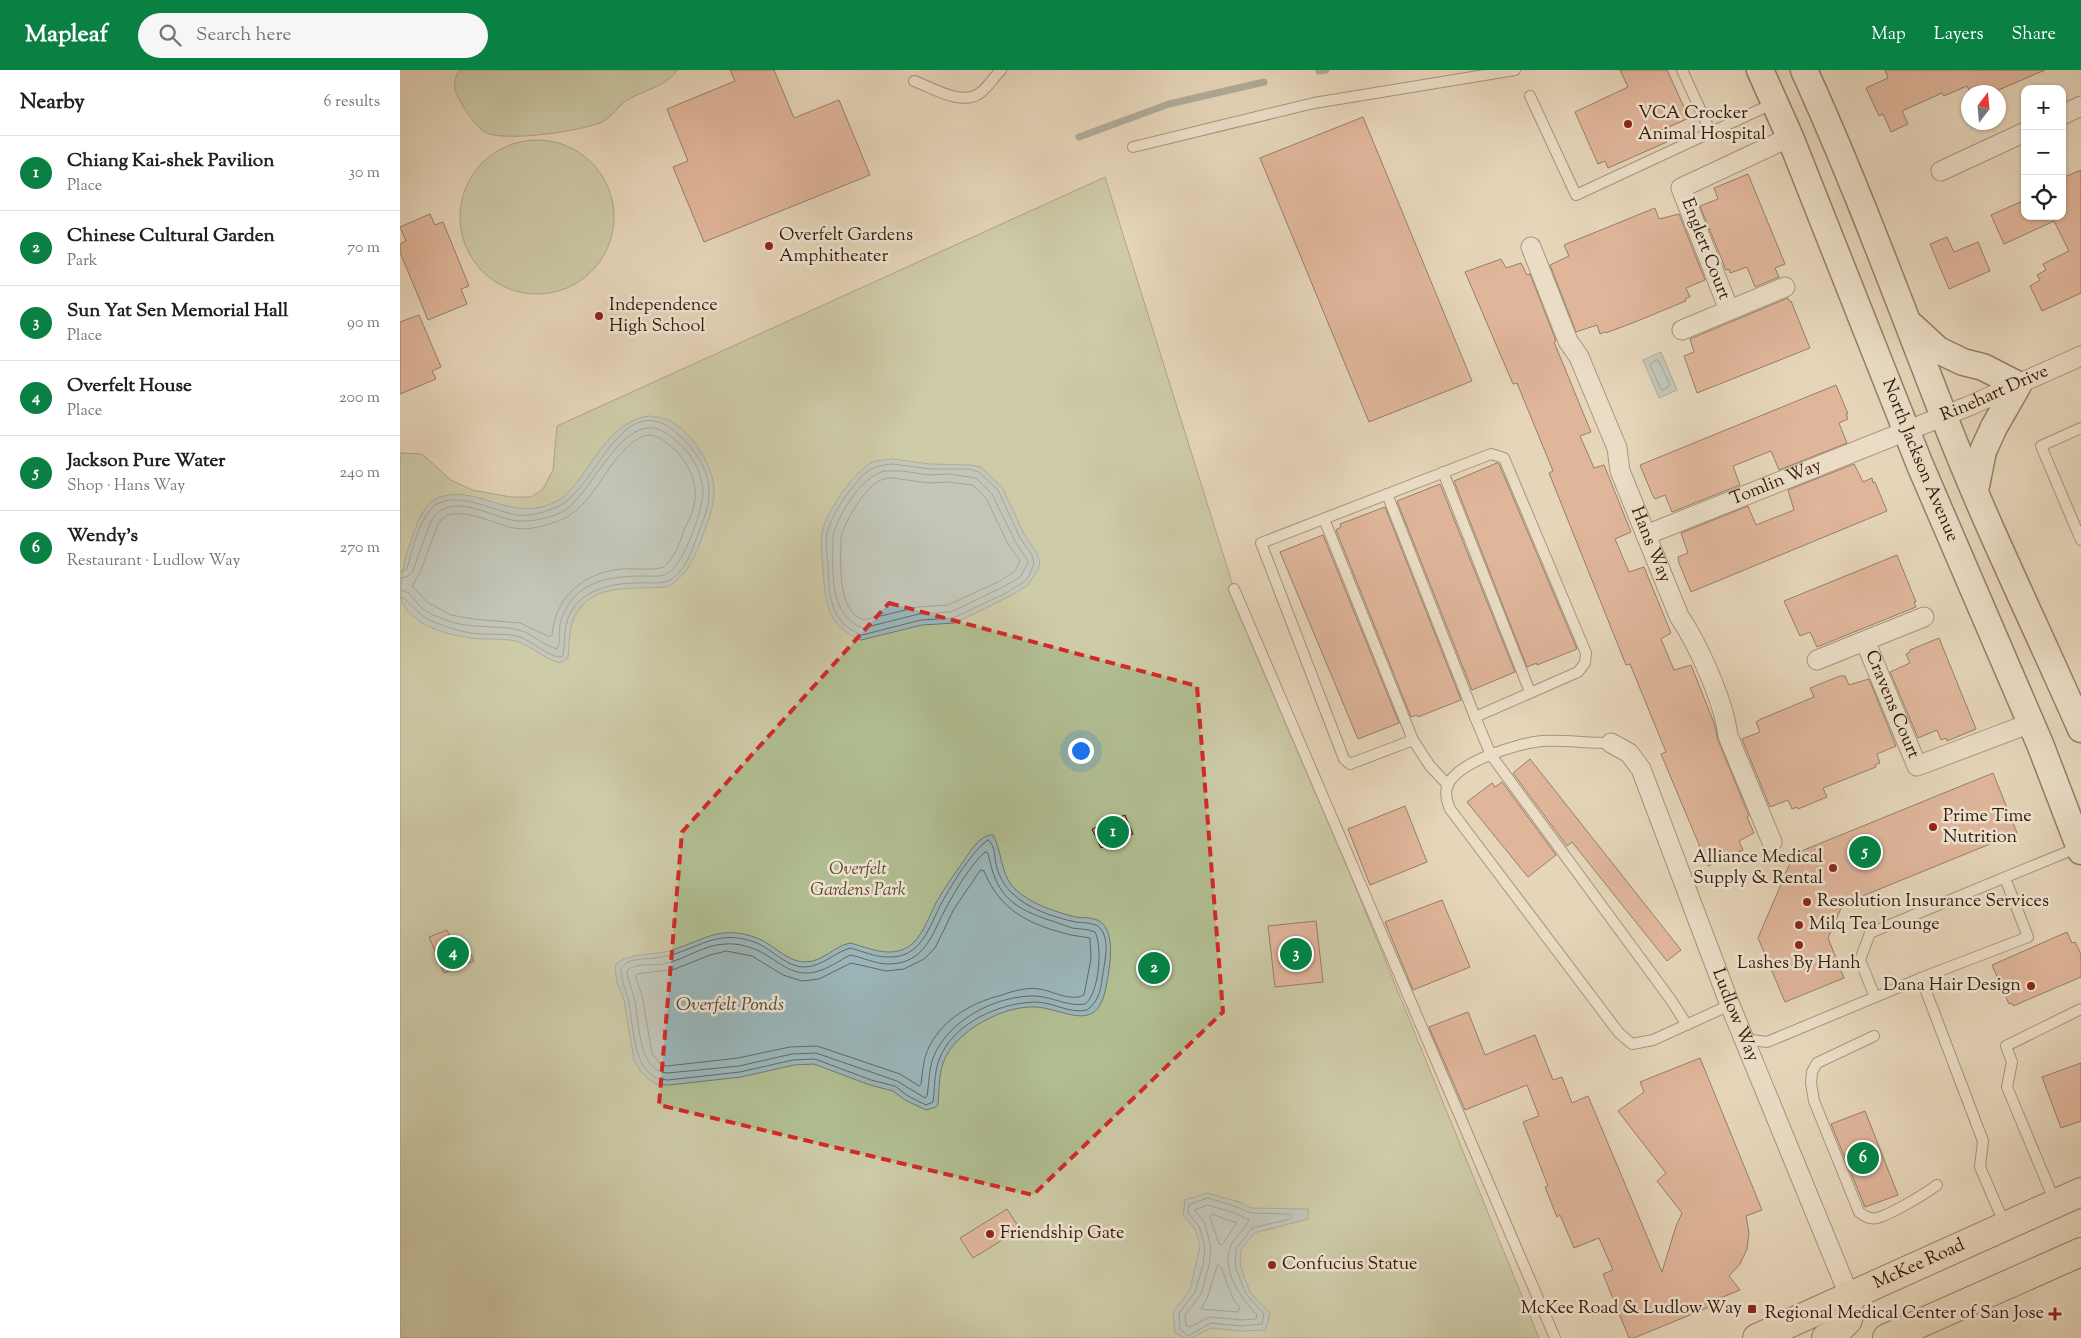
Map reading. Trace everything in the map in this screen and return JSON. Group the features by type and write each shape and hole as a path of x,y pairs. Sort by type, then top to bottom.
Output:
{"main road":[{"name":"North Jackson Avenue","path":"1760,70 1790,137 1907,430 2031,723 2080,849"},
{"path":"1804,70 1827,120 1943,415 2081,729"},
{"path":"1908,323 1938,350 1963,362 1983,366 2018,385 1994,426 1983,451 1975,491"},
{"name":"McKee Road","path":"1756,1338 2081,1192"},
{"path":"1887,1338 2081,1252"},
{"path":"1826,1338 1835,1333 1848,1320 1849,1295"}],"street":[{"path":"2066,113 2081,106"},
{"path":"1941,171 2021,134"},
{"name":"Englert Court","path":"1729,310 1681,188 1790,137"},
{"name":"Hans Way","path":"1531,247 1568,341 1579,357 1617,448 1620,471 1679,616 1692,636 1726,718 1728,736 1772,842"},
{"name":"Englert Court","path":"1682,330 1785,287"},
{"name":"Rinehart Drive","path":"1907,430 2018,385 2081,356"},
{"name":"Tomlin Way","path":"1646,535 1907,430"},
{"path":"1816,660 1924,617"},
{"name":"Cravens Court","path":"1865,641 1917,766 2031,723"},
{"name":"Ludlow Way","path":"1611,743 1629,753 1641,769 1730,1005 1849,1295"}],"lane":[{"path":"914,81 956,97 966,98 979,94 1001,70"},
{"path":"1133,147 1314,103 1515,70"},
{"path":"1682,70 1711,133"},
{"path":"1530,96 1576,195 1775,103"},
{"path":"2081,428 2041,446 2081,540"},
{"path":"1413,740 1350,764 1344,759 1261,543 1491,454 1504,458 1586,653 1586,663 1578,672 1475,717"},
{"path":"1443,472 1530,692"},
{"path":"1387,494 1490,755 1671,1000 1687,1025"},
{"path":"1324,519 1413,740 1430,766 1448,786"},
{"path":"1234,589 1555,1338"},
{"path":"1611,743 1542,742 1518,745 1475,761 1455,776 1448,786 1446,798 1450,809 1618,1033 1632,1044 1653,1040 1730,1005"},
{"path":"1875,998 1860,960 1870,933 2080,849"},
{"path":"1744,1039 1767,1042 1921,978 2028,937 2005,878"},
{"path":"1921,978 1983,1140 1980,1167 2006,1225"},
{"path":"2056,1202 2007,1087 2012,1062 2006,1046 2081,1009"},
{"path":"1874,1036 1818,1063 1812,1078 1814,1101 1859,1212 1866,1218 1876,1218 1925,1194 1937,1185"}],"highlighted area":[{"path":"889,603 1197,686 1223,1012 1033,1195 659,1105 682,832"}],"green space":[{"path":"459,70 678,70 667,80 625,101 607,119 595,125 564,132 510,136 487,133 471,119 455,90 456,76"},
{"path":"537,140 566,146 580,153 591,163 601,174 608,188 614,217 608,246 601,260 591,271 580,281 566,288 537,294 508,288 494,281 483,271 473,260 466,246 460,217 466,188 473,174 483,163 494,153 508,146"},
{"name":"Overfelt Gardens Park","path":"1105,177 1234,589 1539,1338 400,1338 400,453 422,454 451,480 472,490 511,497 531,497 543,489 553,470 557,426"}],"water":[{"path":"1661,352 1677,390 1659,398 1643,360"},
{"path":"649,416 668,420 677,425 693,440 706,460 713,481 714,498 707,524 691,563 678,579 666,587 611,590 588,600 579,610 572,623 568,658 560,663 516,641 471,638 451,634 430,627 412,616 401,599 404,564 418,522 430,503 443,496 458,495 472,496 527,509 541,507 557,501 573,487 609,439 627,424"},
{"path":"892,459 930,464 981,467 1002,487 1025,536 1037,553 1040,562 1038,570 1027,586 955,623 922,625 861,640 849,634 841,627 834,620 827,602 821,546 822,533 835,504 858,474 873,462"},
{"name":"Overfelt Ponds","path":"989,835 993,835 996,842 1007,878 1022,895 1052,910 1075,917 1094,919 1104,925 1110,940 1110,961 1102,1002 1095,1011 1088,1015 1079,1016 1036,1007 1023,1008 995,1015 982,1022 958,1040 949,1051 943,1063 939,1083 938,1104 936,1107 926,1110 905,1100 893,1091 870,1085 814,1064 794,1065 741,1077 669,1085 659,1085 641,1072 634,1060 624,1000 617,983 615,968 617,963 629,957 669,951 721,933 743,934 757,938 792,959 805,962 823,957 839,947 850,943 879,951 899,951 907,948 920,935 937,901 968,854 977,843"},
{"path":"1207,1193 1239,1202 1251,1208 1308,1209 1308,1219 1254,1233 1241,1250 1240,1265 1250,1292 1270,1313 1266,1330 1241,1331 1211,1328 1192,1338 1186,1338 1175,1333 1173,1312 1190,1290 1200,1246 1195,1229 1183,1215 1185,1200"}],"building":[{"path":"730,70 774,70 794,118 839,100 870,175 704,242 673,167 688,161 667,109 735,81"},
{"name":"VCA Crocker Animal Hospital","path":"1620,70 1667,70 1689,118 1662,130 1667,142 1608,168 1605,161 1598,164 1575,112 1628,87"},
{"path":"1885,70 2045,70 2006,87 2006,85 1961,85 1961,89 1944,96 1942,93 1902,111 1908,124 1891,132 1883,114 1879,116 1866,88 1888,78"},
{"path":"1363,117 1472,381 1369,422 1260,158"},
{"path":"2081,170 2081,293 2042,311 2030,286 2040,280 2037,275 2046,270 2043,264 2069,251 2054,221 2004,244 1991,215 2021,202 2021,220 2066,220 2066,176"},
{"path":"1748,174 1785,264 1775,268 1779,277 1755,287 1747,267 1730,273 1729,269 1726,270 1700,206 1718,199 1714,188"},
{"path":"1655,208 1659,219 1679,214 1705,280 1686,288 1690,297 1685,299 1686,301 1635,322 1606,333 1600,334 1597,325 1576,332 1550,265 1569,256 1564,245"},
{"path":"430,214 435,225 443,222 469,286 461,289 467,304 428,320 400,252 400,244 406,241 400,227"},
{"path":"1947,237 1954,252 1978,242 1990,271 1949,289 1930,244"},
{"path":"1501,259 1506,268 1521,263 1527,275 1530,274 1556,341 1554,342 1591,432 1580,436 1594,468 1604,465 1631,532 1615,539 1629,572 1644,567 1671,633 1661,639 1674,670 1691,665 1714,723 1718,740 1749,816 1747,817 1754,833 1739,841 1743,850 1738,852 1738,854 1708,866 1661,754 1666,752 1630,664 1626,665 1549,473 1553,471 1517,383 1513,384 1465,272"},
{"path":"1788,298 1791,301 1810,348 1697,393 1684,356 1694,352 1690,339"},
{"path":"419,315 441,367 432,371 436,379 400,394 400,322"},
{"path":"1836,385 1848,414 1846,414 1848,419 1839,423 1847,443 1779,470 1771,451 1733,466 1740,485 1672,512 1665,495 1655,499 1640,465"},
{"path":"1497,463 1577,649 1537,665 1537,663 1527,667 1454,481"},
{"path":"1854,464 1863,482 1872,478 1873,483 1875,482 1887,511 1691,592 1679,563 1678,557 1688,553 1681,533 1748,506 1756,525 1794,510 1788,490"},
{"path":"1440,484 1515,672 1472,690 1397,501"},
{"path":"1385,507 1461,700 1418,717 1417,715 1411,717 1336,530 1341,527 1340,524"},
{"path":"1323,535 1399,723 1358,739 1280,552"},
{"path":"1897,555 1916,602 1914,602 1916,607 1817,647 1810,632 1800,636 1784,601"},
{"path":"1939,638 1976,729 1947,741 1946,738 1941,740 1937,730 1918,738 1890,672 1910,663 1906,654 1910,650"},
{"path":"1840,676 1845,676 1849,685 1869,679 1896,746 1877,754 1880,763 1875,765 1876,767 1823,788 1827,797 1798,809 1797,807 1792,809 1788,800 1770,807 1742,739 1760,732 1756,722 1814,697 1810,688"},
{"path":"1530,759 1681,950 1667,961 1572,842 1567,846 1513,773"},
{"path":"1993,773 2017,833 1843,904 1828,938 1844,978 1785,1002 1758,938 1794,854"},
{"path":"1502,782 1556,855 1528,877 1467,802 1492,783 1495,787"},
{"path":"1405,806 1427,862 1370,885 1348,829"},
{"path":"1125,815 1133,834 1101,848 1092,829"},
{"path":"1442,900 1470,967 1413,990 1385,922"},
{"path":"1316,921 1323,982 1275,987 1268,926"},
{"path":"447,930 452,941 463,938 474,961 444,973 429,937"},
{"path":"2067,932 2072,943 2075,942 2081,954 2081,977 2013,1006 2012,1003 2009,1004 1992,965"},
{"path":"1468,1012 1485,1055 1535,1035 1553,1080 1562,1077 1572,1103 1588,1096 1662,1272 1676,1226 1682,1213 1657,1181 1666,1173 1618,1111 1644,1092 1640,1082 1700,1058 1762,1210 1746,1216 1749,1233 1747,1249 1740,1264 1729,1276 1740,1290 1718,1299 1719,1303 1634,1338 1629,1338 1603,1274 1613,1270 1599,1238 1574,1248 1560,1215 1557,1217 1545,1187 1548,1186 1523,1122 1539,1116 1527,1085 1465,1110 1429,1027"},
{"path":"2081,1063 2081,1121 2061,1128 2042,1077"},
{"path":"1865,1111 1898,1195 1865,1207 1831,1124"},
{"name":"Friendship Gate","path":"1007,1209 1020,1229 973,1258 960,1238"}],"waterway":[{"path":"1319,71 1326,70"},
{"path":"1079,137 1169,104 1264,82"}],"place":[{"name":"VCA Crocker Animal Hospital","path":"1628,124"},
{"name":"Overfelt Gardens Amphitheater","path":"769,246"},
{"name":"Independence High School","path":"599,316"},
{"name":"Prime Time Nutrition","path":"1933,827"},
{"name":"Chiang Kai-shek Pavilion","path":"1113,832"},
{"name":"Jackson Pure Water","path":"1865,852"},
{"name":"Alliance Medical Supply & Rental","path":"1833,868"},
{"name":"Resolution Insurance Services","path":"1807,902"},
{"name":"Milq Tea Lounge","path":"1799,925"},
{"name":"Lashes By Hanh","path":"1799,945"},
{"name":"Overfelt House","path":"453,953"},
{"name":"Sun Yat Sen Memorial Hall","path":"1296,954"},
{"name":"Chinese Cultural Garden","path":"1154,968"},
{"name":"Dana Hair Design","path":"2031,986"},
{"name":"Wendy's","path":"1863,1158"},
{"name":"Friendship Gate","path":"990,1234"},
{"name":"Confucius Statue","path":"1272,1265"},
{"name":"McKee Road & Ludlow Way","path":"1752,1309"},
{"name":"Regional Medical Center of San Jose","path":"2055,1314"}]}
